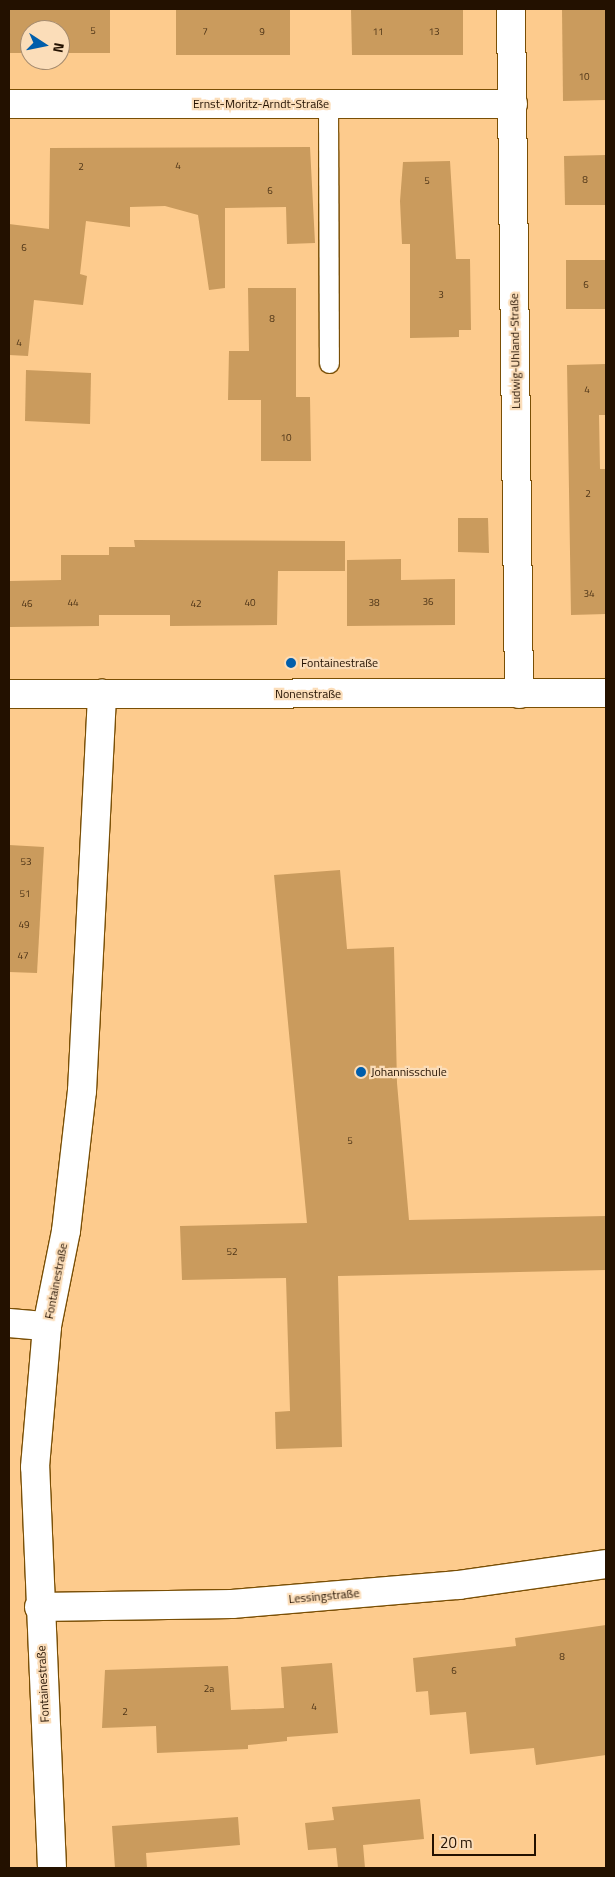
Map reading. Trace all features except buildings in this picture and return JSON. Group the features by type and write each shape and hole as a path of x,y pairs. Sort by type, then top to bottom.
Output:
{"street":[{"name":"Ludwig-Uhland-Straße","path":"512,9 519,694"},
{"name":"Ernst-Moritz-Arndt-Straße","path":"9,104 513,104"},
{"name":"Nonenstraße","path":"9,694 519,694 606,692"},
{"name":"Fontainestraße","path":"52,1868 39,1607 35,1467 47,1326 66,1231 82,1091 102,694"},
{"path":"9,1323 47,1326"},
{"name":"Lessingstraße","path":"39,1607 232,1604 459,1585 606,1564"}],"lane":[{"path":"328,104 329,363"}],"place":[{"name":"Fontainestraße","path":"291,663"},
{"name":"Johannisschule","path":"361,1072"}]}
